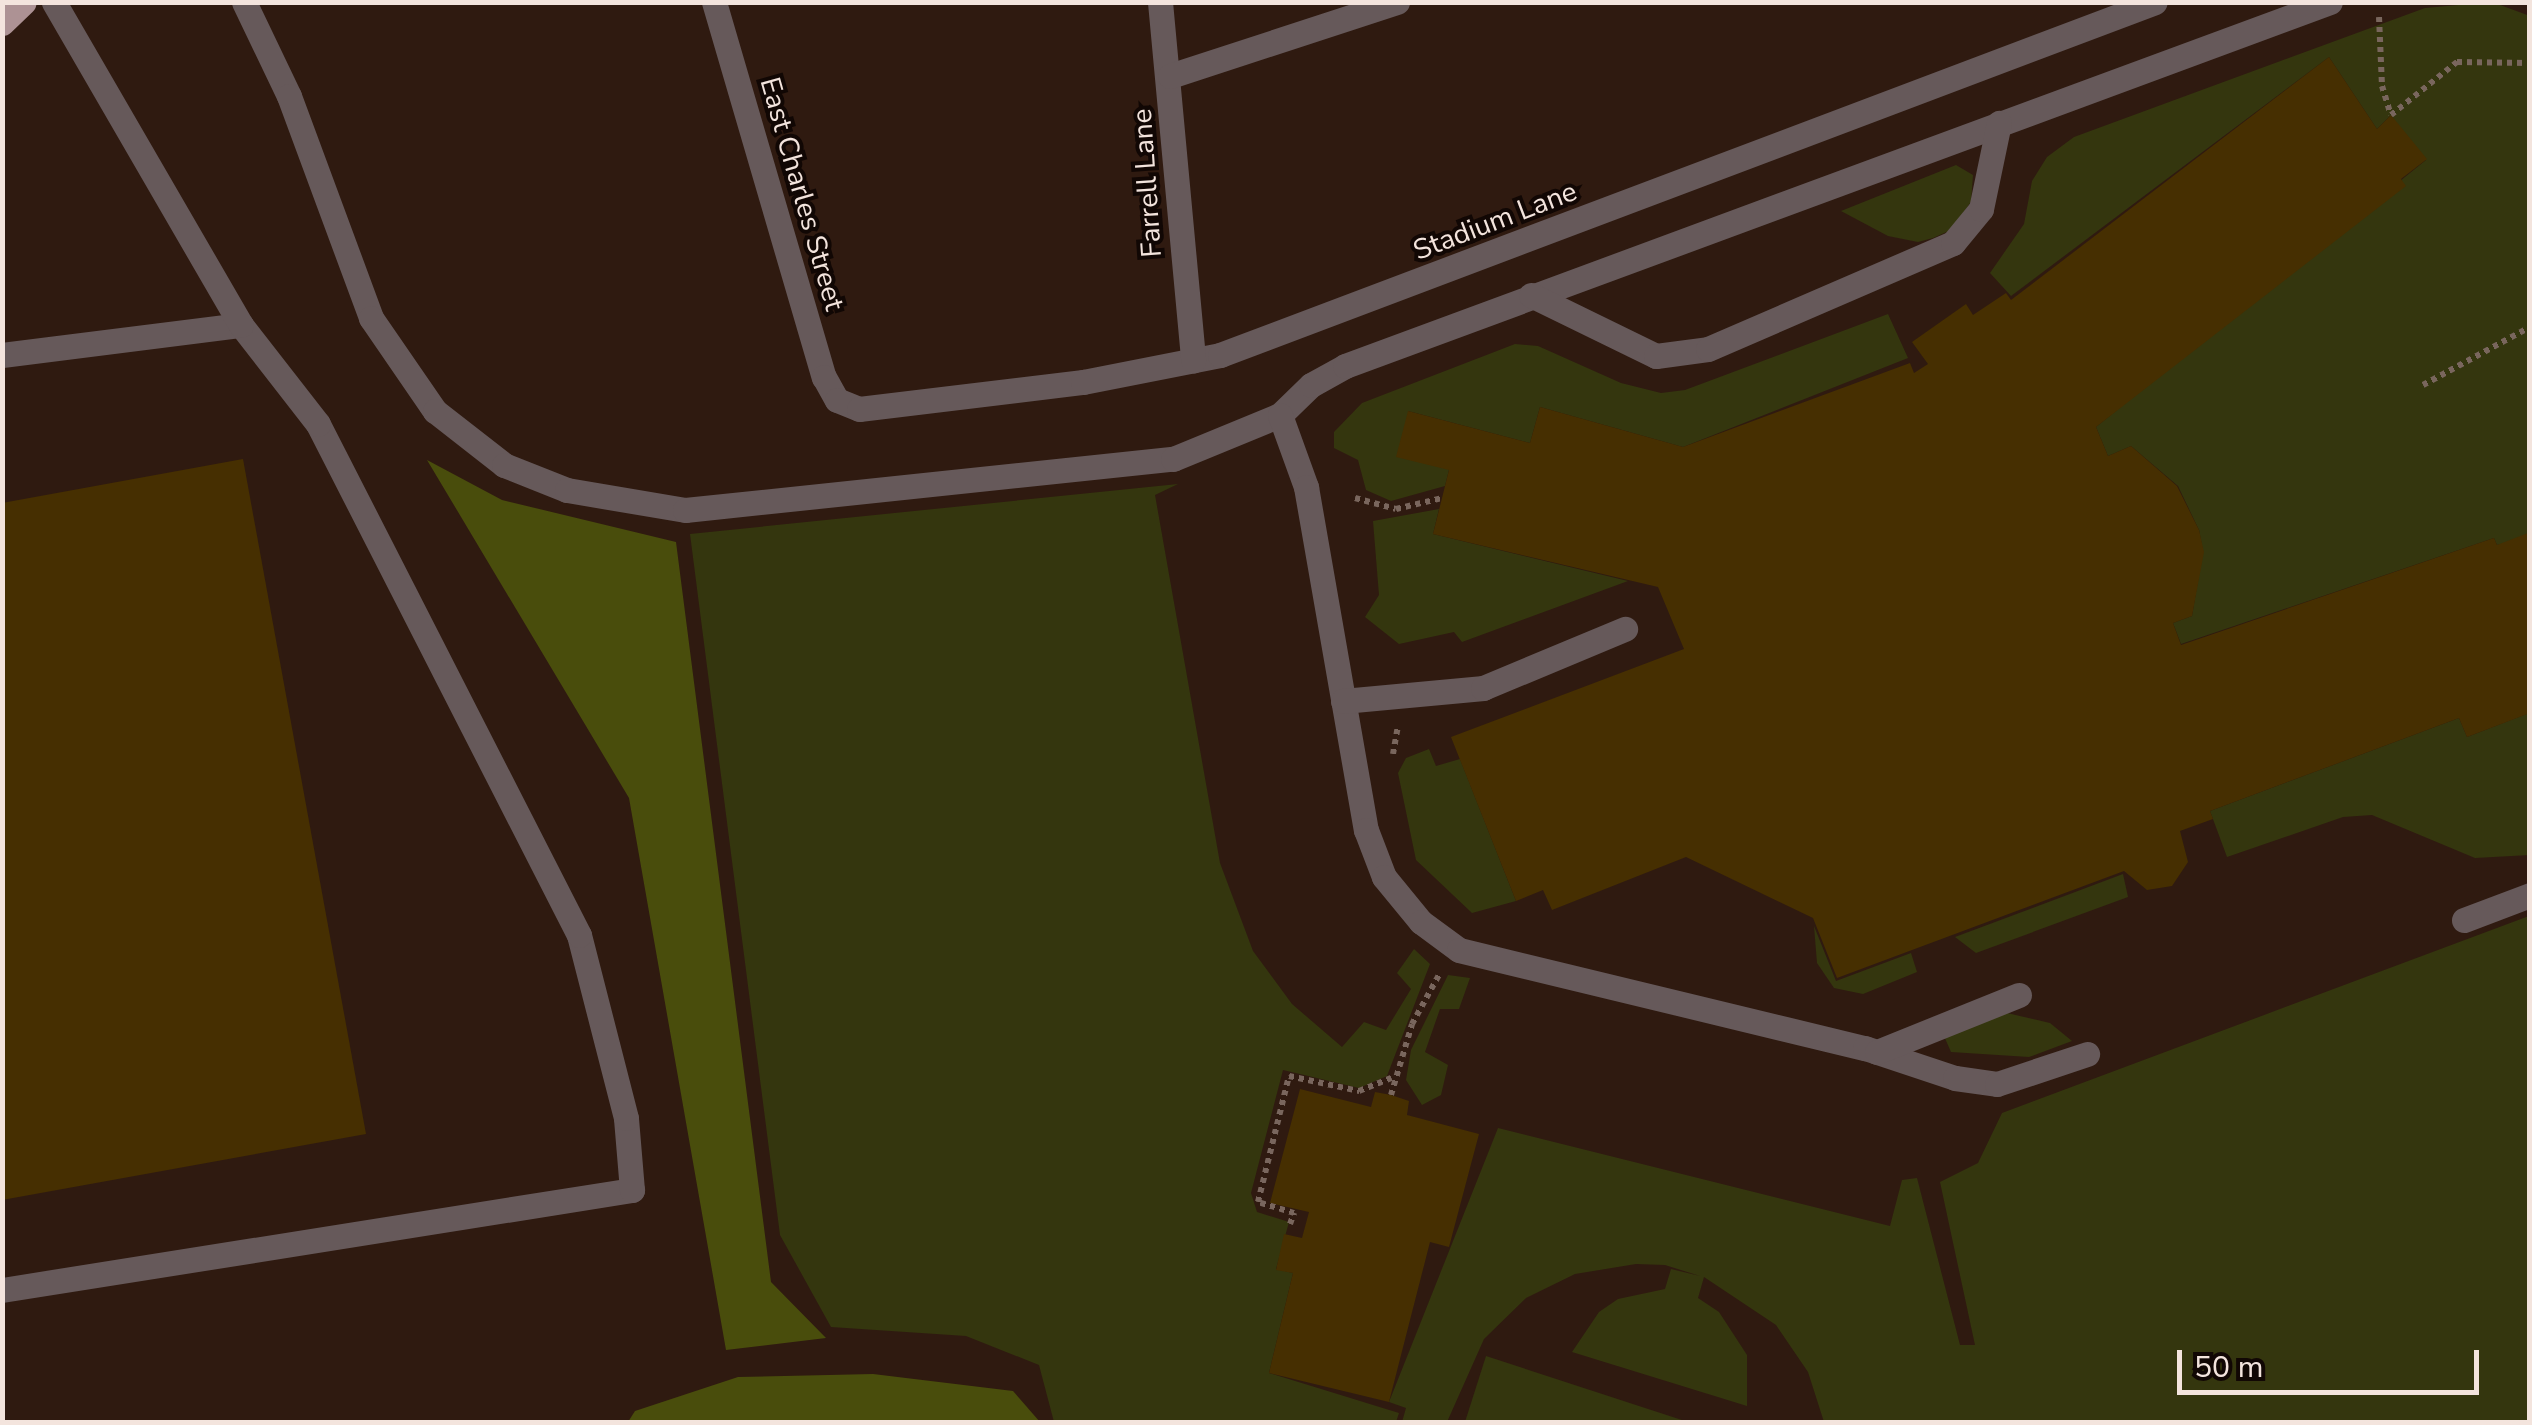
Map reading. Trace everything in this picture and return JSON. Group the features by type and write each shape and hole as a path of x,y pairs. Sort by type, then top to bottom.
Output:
{"main road":[{"path":"2,23 24,2"}],"street":[{"path":"2,1290 632,1190 626,1118 580,935 318,424 241,325 54,2"},
{"path":"244,2 289,96 371,318 403,372 436,411 493,456 552,484 610,501 685,510 1173,459 1280,415 1310,384 1345,366 2330,2"},
{"name":"East Charles Street","path":"714,2 824,377 837,400"},
{"name":"Farrell Lane","path":"1160,2 1170,76 1193,360"},
{"path":"1170,76 1396,2"},
{"name":"Stadium Lane","path":"837,400 859,409 907,407 1193,360 1372,301 2156,2"},
{"path":"1531,295 1656,356 1708,348 1953,243 1981,208 1999,123"},
{"path":"2,355 241,325"},
{"path":"1280,415 1306,487 1366,830 1384,877 1421,922 1459,950 1877,1052 1954,1078 1997,1084 2087,1054"},
{"path":"1343,701 1482,688 1625,630"},
{"path":"2464,920 2530,895"},
{"path":"1877,1052 2019,994"}],"path":[{"path":"2380,16 2382,86 2391,116 2457,62 2530,63"},
{"path":"2423,385 2530,328"},
{"path":"1355,498 1396,509 1442,498"},
{"path":"1391,1095 1392,1078 1444,965 1428,959"},
{"path":"1290,1224 1294,1213 1258,1202 1289,1076 1359,1091 1392,1078"}],"shaded area":[{"path":"2492,2 2530,16 2529,538 2497,545 2494,538 2181,644 2173,623 2192,616 2203,551 2199,530 2178,486 2131,446 2108,456 2096,427 2426,160 2390,116 2377,129 2329,57 2011,296 1990,273 2024,224 2032,181 2047,157 2074,137 2425,8"},
{"path":"1956,165 1973,175 1971,202 1951,230 1933,238 1918,242 1888,236 1841,211"},
{"path":"1888,314 1908,358 1683,447 1540,407 1530,443 1408,411 1449,470 1445,486 1391,501 1366,490 1358,460 1334,448 1334,432 1362,403 1515,344 1538,346 1621,383 1661,393 1685,390"},
{"path":"427,460 502,500 676,542 771,1282 826,1338 726,1350 629,798"},
{"path":"1178,484 1155,495 1220,863 1253,951 1292,1004 1342,1047 1364,1022 1386,1030 1411,989 1397,973 1414,949 1430,964 1387,1076 1359,1088 1283,1070 1251,1193 1257,1212 1289,1222 1276,1269 1293,1273 1269,1373 1399,1413 1396,1422 1054,1422 1039,1365 966,1336 831,1327 780,1235 690,534"},
{"path":"1439,509 1433,534 1628,581 1462,642 1454,632 1399,644 1365,617 1379,595 1373,521"},
{"path":"2529,713 2530,855 2475,858 2372,815 2343,817 2227,857 2210,811 2459,718 2467,737"},
{"path":"1429,749 1436,766 1460,759 1516,901 1472,913 1416,860 1398,773 1406,758"},
{"path":"2123,874 2128,897 1976,953 1955,937"},
{"path":"2529,916 2529,1422 1824,1422 1808,1372 1776,1325 1704,1277 1698,1298 1719,1312 1747,1355 1747,1406 1572,1352 1599,1312 1618,1299 1665,1289 1671,1269 1700,1276 1665,1265 1636,1264 1575,1274 1526,1298 1484,1339 1447,1422 1402,1422 1406,1408 1389,1402 1498,1128 1890,1226 1902,1180 1917,1178 1960,1345 1975,1345 1940,1182 1978,1163 2002,1113"},
{"path":"1814,926 1836,981 1911,953 1917,972 1863,994 1834,988 1817,963"},
{"path":"1448,975 1470,978 1459,1009 1440,1009 1425,1052 1448,1065 1441,1095 1422,1105 1406,1080 1411,1050"},
{"path":"2007,1013 2050,1023 2072,1041 2029,1057 1951,1052 1944,1036"},
{"path":"1486,1356 1688,1422 1465,1422"},
{"path":"873,1374 1013,1391 1040,1422 628,1422 635,1411 738,1377"}],"building":[{"path":"2329,57 2377,129 2391,115 2427,159 2401,179 2406,186 2096,427 2108,456 2131,446 2177,486 2199,530 2204,552 2192,616 2173,623 2181,645 2494,538 2497,545 2528,533 2530,713 2467,737 2459,718 2210,811 2213,819 2180,831 2188,862 2172,886 2147,890 2124,871 1837,978 1813,918 1686,857 1552,910 1543,890 1516,901 1451,737 1684,649 1658,587 1433,534 1449,470 1396,457 1408,411 1530,443 1540,407 1683,447 1910,363 1914,373 1928,364 1912,342 1966,304 1973,315 2006,293 2011,300"},
{"path":"243,459 366,1134 2,1200 2,503"},
{"path":"1300,1089 1371,1107 1375,1092 1391,1095 1409,1101 1407,1115 1479,1134 1449,1247 1430,1242 1389,1402 1269,1373 1293,1273 1276,1270 1284,1234 1302,1238 1309,1212 1270,1203"}]}
